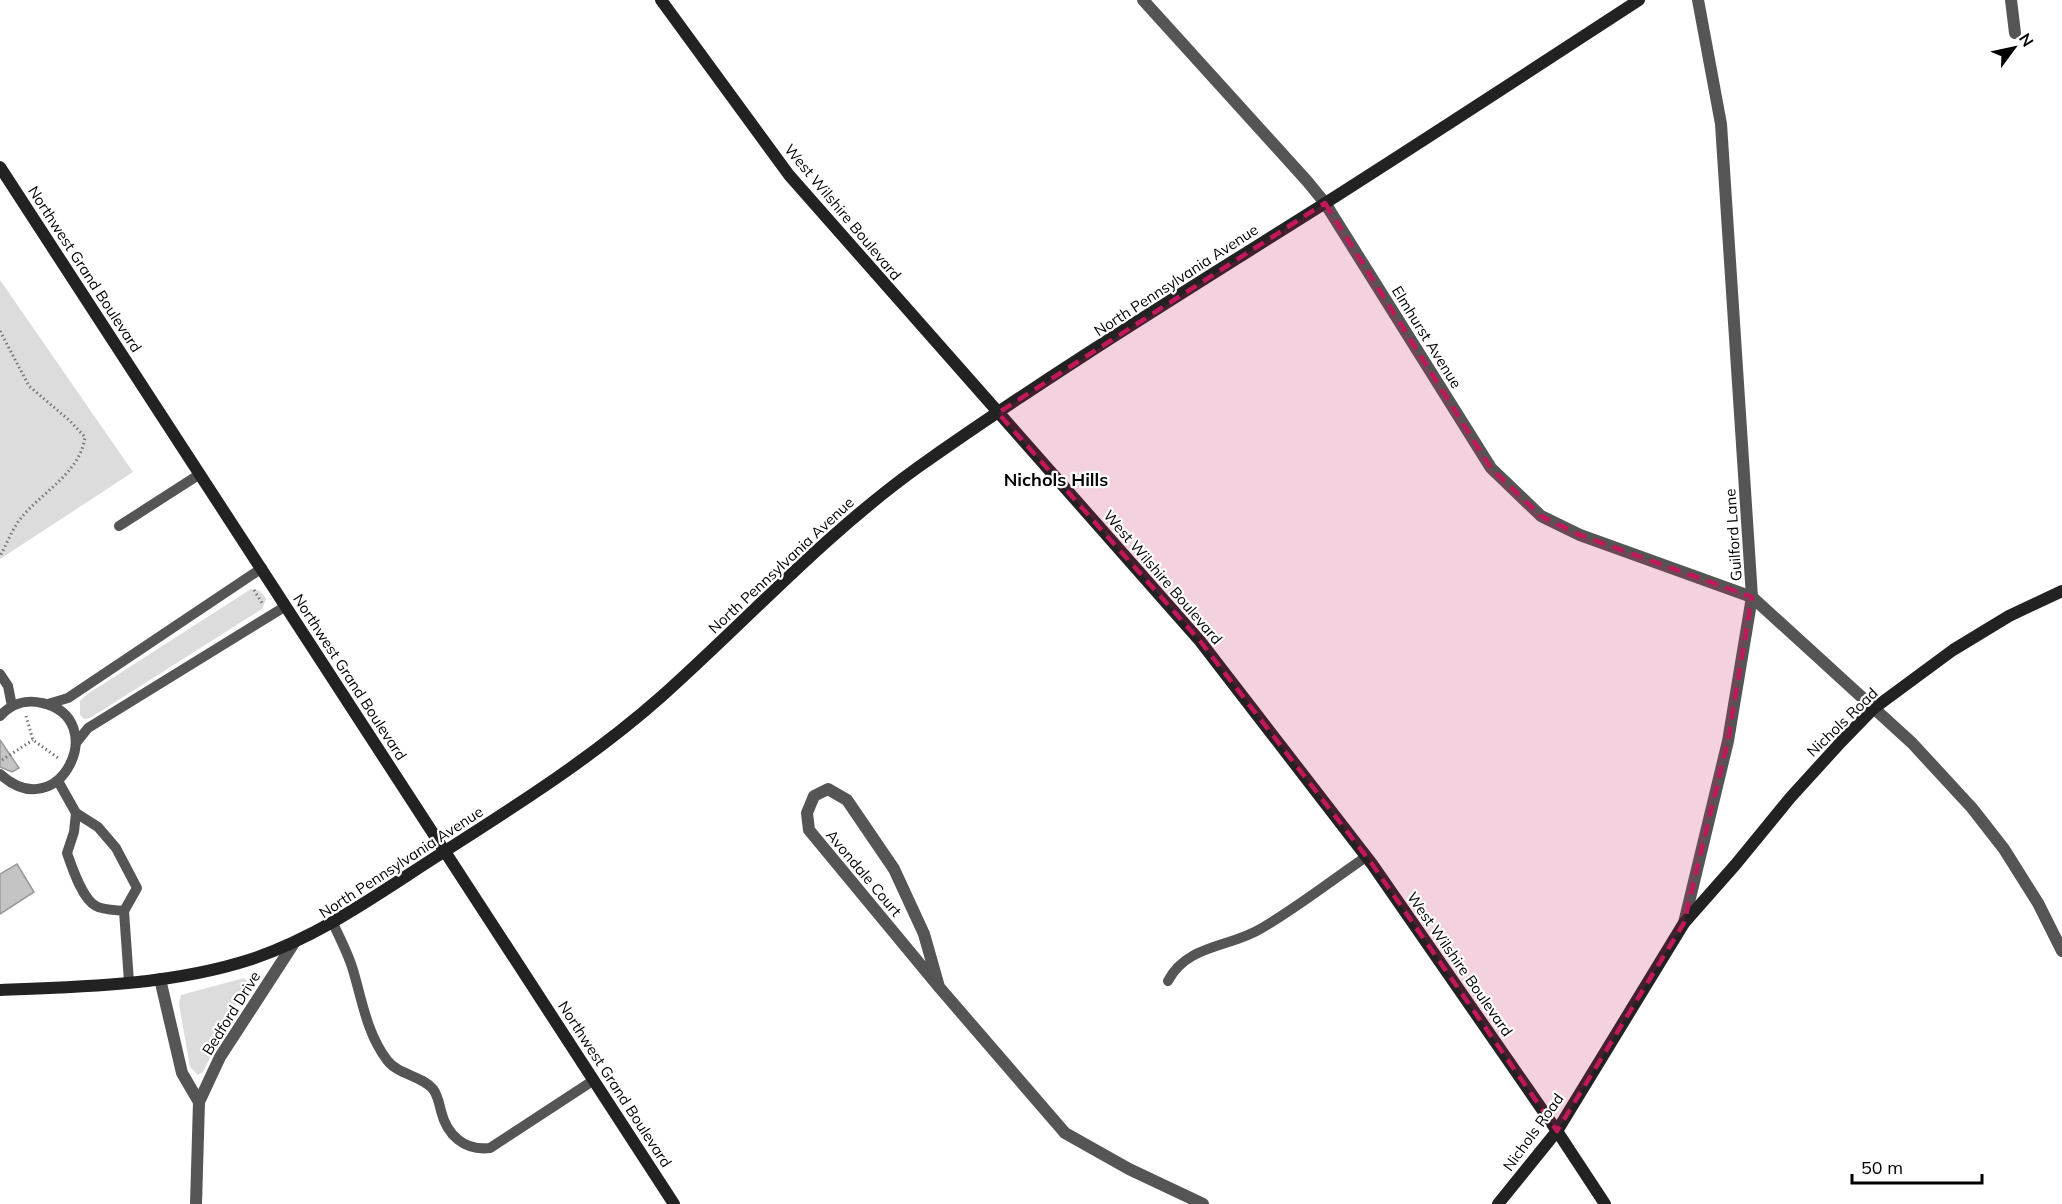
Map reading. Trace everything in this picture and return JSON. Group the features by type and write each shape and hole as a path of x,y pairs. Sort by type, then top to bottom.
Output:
{"street":[{"name":"West Wilshire Boulevard","path":"661,0 789,175 1200,641 1366,856 1605,1204"},
{"name":"Elmhurst Avenue","path":"1143,0 1325,203 1491,468 1541,516 1580,535 1752,597"},
{"name":"North Pennsylvania Avenue","path":"0,990 129,982 206,971 250,959 294,943 333,923 532,795 598,749 659,699 790,574 873,500 998,413 1639,0"},
{"name":"Guilford Lane","path":"1698,0 1720,124 1752,597 1912,742 1972,808 2004,849 2038,903 2062,951"},
{"path":"2011,0 2015,33"},
{"name":"Northwest Grand Boulevard","path":"0,166 674,1204"},
{"name":"Nichols Road","path":"1498,1204 1557,1131 1684,923 1790,798 1873,709 1953,650 2009,616 2062,591"},
{"name":"Nichols Road","path":"1684,923 1728,741 1752,597"},
{"name":"Avondale Court","path":"939,987 924,934 894,869 847,800 828,789 814,796 807,813 809,830 939,987 1065,1133 1129,1169 1203,1204"},
{"name":"Bedford Drive","path":"196,1204 199,1102 220,1057 294,943"},
{"name":"Bedford Drive","path":"160,979 182,1073 199,1102"}],"lane":[{"path":"119,526 201,474"},
{"path":"48,704 68,698 262,568"},
{"path":"76,743 88,728 286,606"},
{"path":"0,674 17,704"},
{"path":"0,716 17,704 36,701 48,704 67,718 73,729 76,743 75,755 70,767 58,781 39,788 28,788 9,782 0,774"},
{"path":"58,781 76,813 98,827 116,848 137,888 124,911 129,982"},
{"path":"76,813 74,832 67,853 76,878 88,899 96,907 124,911"},
{"path":"1168,981 1174,970 1192,955 1244,938 1263,928 1366,856"},
{"path":"333,923 345,948 366,1018 383,1054 397,1070 426,1083 433,1090 445,1125 458,1140 479,1149 490,1148 594,1080"}],"path":[{"path":"0,331 29,386 70,421 84,437 83,451 74,466 20,519 0,556"},
{"path":"253,588 262,603"},
{"path":"17,704 33,740 70,767"},
{"path":"0,761 33,740"}],"highlighted area":[{"path":"1325,203 1491,468 1541,516 1580,535 1752,597 1728,741 1684,923 1557,1131 1372,864 1200,641 998,413"}],"shaded area":[{"path":"0,280 133,472 0,559"},
{"path":"251,589 260,591 266,599 262,609 90,718 84,719 80,715 80,701 86,695"},
{"path":"244,978 248,982 249,991 223,1029 203,1072 198,1075 190,1067 179,1004 181,995"}],"building":[{"path":"0,740 19,768 12,772 0,767"},
{"path":"17,864 34,892 0,914 0,874"}],"district":[{"name":"Nichols Hills","path":"1056,479"}]}
